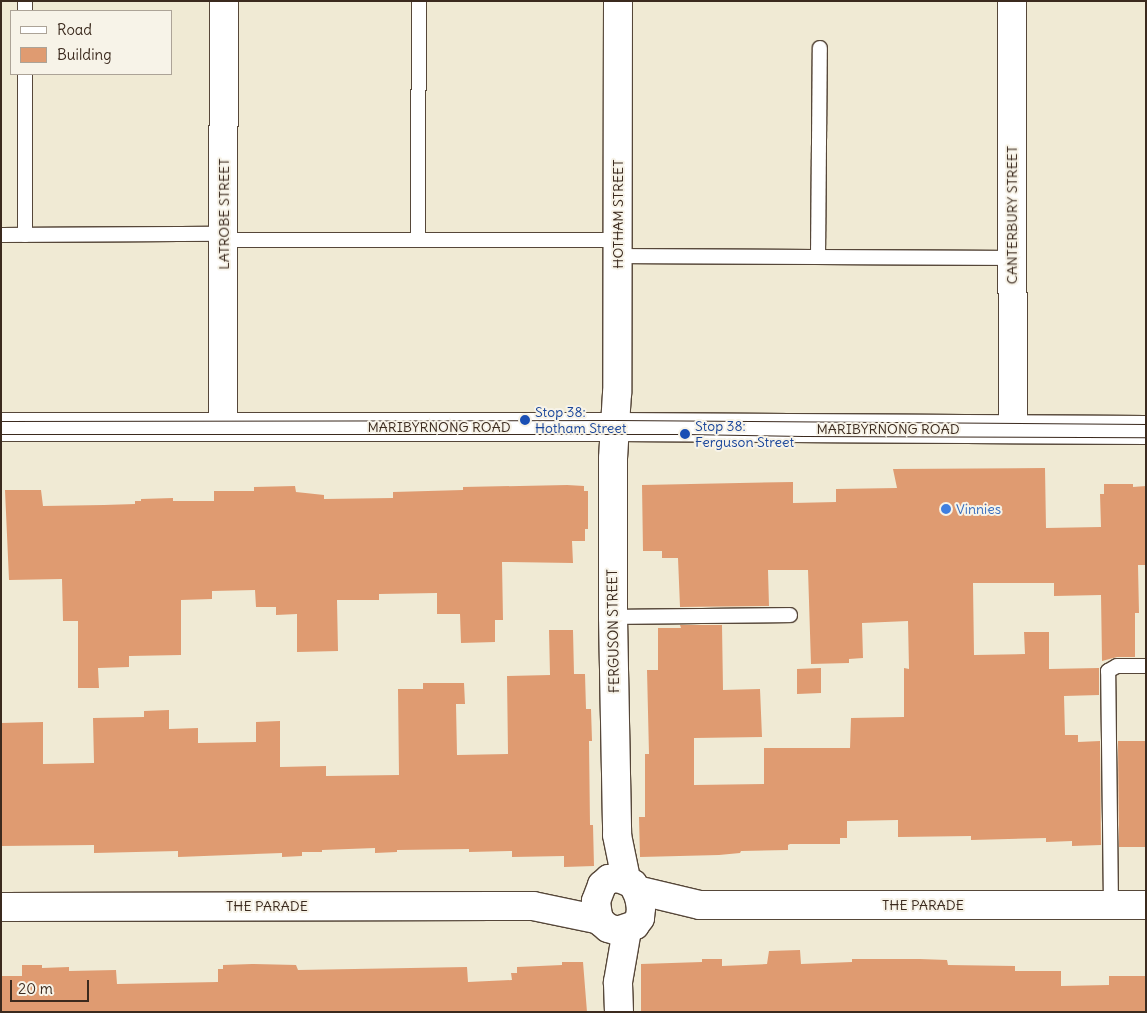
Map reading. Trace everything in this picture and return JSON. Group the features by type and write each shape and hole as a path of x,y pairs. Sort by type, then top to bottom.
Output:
{"street":[{"name":"LATROBE STREET","path":"223,427 224,1"},
{"name":"HOTHAM STREET","path":"614,427 617,393 618,1"},
{"name":"CANTERBURY STREET","path":"1012,1 1013,429"},
{"name":"MARIBYRNONG ROAD","path":"1,427 614,427 1146,430"},
{"name":"FERGUSON STREET","path":"614,427 613,616 618,885"},
{"name":"THE PARADE","path":"533,906 618,885 700,905 1146,905"},
{"path":"618,925 641,908 618,885 596,901 618,925 618,1012"},
{"name":"THE PARADE","path":"1,907 533,906 618,925 700,905"}],"lane":[{"path":"418,240 419,1"},
{"path":"818,257 820,48"},
{"path":"25,75 25,235"},
{"path":"1,235 418,240 818,257 1012,258"},
{"path":"613,616 790,614"},
{"path":"1111,905 1108,671 1118,666 1146,666"}],"building":[{"path":"1045,468 1046,528 1101,527 1100,494 1104,494 1104,484 1133,484 1133,487 1146,486 1146,565 1138,565 1139,613 1135,613 1135,657 1117,657 1102,661 1101,595 1054,596 1054,583 973,583 974,655 1025,654 1024,632 1049,632 1049,669 1099,668 1099,695 1064,696 1065,735 1078,735 1078,742 1100,741 1101,845 1072,846 1072,841 1046,842 1046,838 971,840 971,836 898,837 898,820 847,821 847,838 840,838 840,844 790,844 788,845 788,850 741,851 740,853 719,855 640,857 639,817 645,817 645,754 649,754 647,670 658,670 658,628 681,628 680,625 722,625 723,690 760,689 762,737 694,738 694,785 764,784 764,748 850,748 851,718 904,717 904,668 909,669 908,621 862,623 863,658 849,659 849,663 811,664 808,570 768,570 769,606 680,607 678,558 662,558 662,551 643,551 642,485 793,482 793,503 836,502 836,489 897,488 893,469"},
{"path":"295,486 296,492 324,495 324,499 393,498 393,492 463,490 463,487 584,486 584,491 588,491 588,529 585,529 585,541 572,541 573,563 502,562 503,620 495,620 495,642 461,643 460,614 437,614 437,593 379,594 379,600 337,600 338,651 297,652 297,614 276,615 276,607 256,607 255,590 212,591 212,599 181,600 181,655 129,656 129,667 98,668 99,688 78,688 78,621 63,621 62,579 9,580 5,490 41,490 43,506 135,504 135,501 141,501 141,499 173,498 173,501 214,501 214,491 254,491 254,487"},
{"path":"549,630 573,630 574,674 585,674 586,709 591,709 592,741 589,741 590,825 593,825 594,866 564,867 564,856 512,857 512,851 469,852 469,849 397,850 397,852 375,853 375,848 322,850 322,852 302,852 302,856 282,857 282,853 178,857 178,851 94,853 94,845 1,846 1,723 43,722 43,764 94,763 93,718 144,717 144,711 169,710 169,729 198,728 198,743 256,742 256,722 280,721 280,767 326,766 326,776 399,775 398,689 423,689 423,683 464,683 465,704 456,704 457,755 508,754 507,676 550,675"},
{"path":"821,668 821,693 797,694 797,669"},
{"path":"1118,741 1146,741 1146,847 1119,847"},
{"path":"800,950 801,964 852,962 852,959 920,959 947,960 948,965 1015,966 1015,971 1061,971 1061,986 1109,985 1109,976 1146,976 1146,1012 641,1012 641,964 702,962 702,959 722,959 722,966 767,964 769,951"},
{"path":"562,962 583,962 587,1012 1,1012 1,976 22,976 22,965 42,965 42,968 69,967 69,971 116,970 117,984 218,982 218,969 223,969 223,965 252,964 296,965 298,970 467,967 468,982 512,980 511,973 517,973 517,967 562,965"}],"tram line":[{"path":"1,421 615,420 1146,424"},
{"path":"1,434 685,434 1146,437"}],"place":[{"name":"Stop 38: Hotham Street","path":"525,420"},
{"name":"Stop 38: Ferguson Street","path":"685,434"},
{"name":"Vinnies","path":"946,509"}]}
